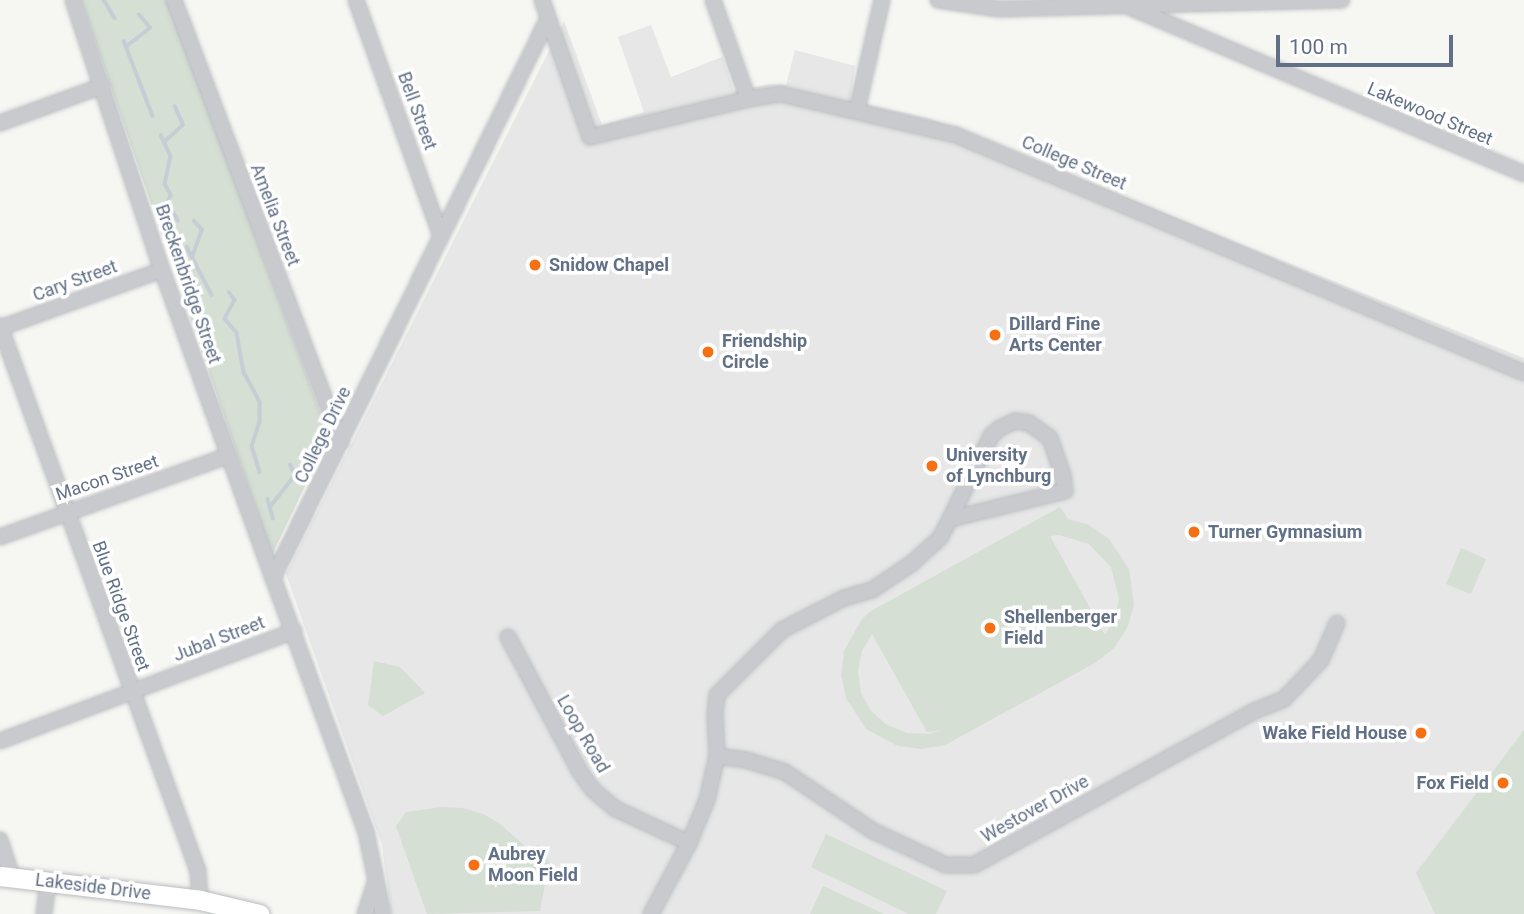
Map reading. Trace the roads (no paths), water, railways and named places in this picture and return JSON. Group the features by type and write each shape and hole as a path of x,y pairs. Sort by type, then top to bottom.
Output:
{"main road":[{"name":"Lakeside Drive","path":"6,877 200,900 233,911 259,914"}],"street":[{"name":"Breckenbridge Street","path":"73,0 162,270 273,578"},
{"name":"Amelia Street","path":"174,0 341,443"},
{"name":"Bell Street","path":"356,0 441,236"},
{"path":"542,0 548,19"},
{"path":"713,0 748,99"},
{"path":"857,110 882,0"},
{"path":"941,0 999,9 1342,0"},
{"name":"Lakewood Street","path":"1128,6 1524,174"},
{"name":"College Drive","path":"273,578 548,19"},
{"name":"College Street","path":"548,19 590,137 748,99 781,94 956,135 1524,373"},
{"path":"0,123 102,86"},
{"name":"Cary Street","path":"0,327 162,270"},
{"name":"Blue Ridge Street","path":"0,327 198,871 200,900"},
{"path":"651,914 689,844 707,800 717,755 717,695 782,630 844,598 872,590 911,564 940,538 991,436 1000,428 1015,421 1029,423 1050,438 1063,475 1065,491 950,519"},
{"name":"Macon Street","path":"0,537 227,456"},
{"path":"273,578 366,832 383,913"},
{"name":"Westover Drive","path":"717,755 746,760 785,772 873,831 946,865 974,865 1205,738 1284,699 1321,660 1337,623"},
{"name":"Jubal Street","path":"0,741 294,631"},
{"name":"Loop Road","path":"508,637 580,772 593,790 616,809 689,844"},
{"path":"0,839 6,877"},
{"path":"44,914 48,883"},
{"path":"365,914 376,883"}],"waterway":[{"path":"104,0 115,18"},
{"path":"127,46 150,28 139,15"},
{"path":"124,41 153,116"},
{"path":"164,142 183,125 175,107"},
{"path":"161,135 171,156 165,184 171,195 168,204 178,220"},
{"path":"192,257 202,230 194,221"},
{"path":"187,247 212,295"},
{"path":"229,292 235,300 225,319 237,333 244,372 260,402 260,422 252,446 260,472"},
{"path":"270,507 295,475 290,465"},
{"path":"268,499 273,518"}],"place":[{"name":"Snidow Chapel","path":"535,265"},
{"name":"Dillard Fine Arts Center","path":"995,335"},
{"name":"Friendship Circle","path":"708,352"},
{"name":"University of Lynchburg","path":"932,466"},
{"name":"Turner Gymnasium","path":"1194,532"},
{"name":"Shellenberger Field","path":"990,628"},
{"name":"Wake Field House","path":"1421,733"},
{"name":"Fox Field","path":"1503,783"},
{"name":"Aubrey Moon Field","path":"474,865"}]}
